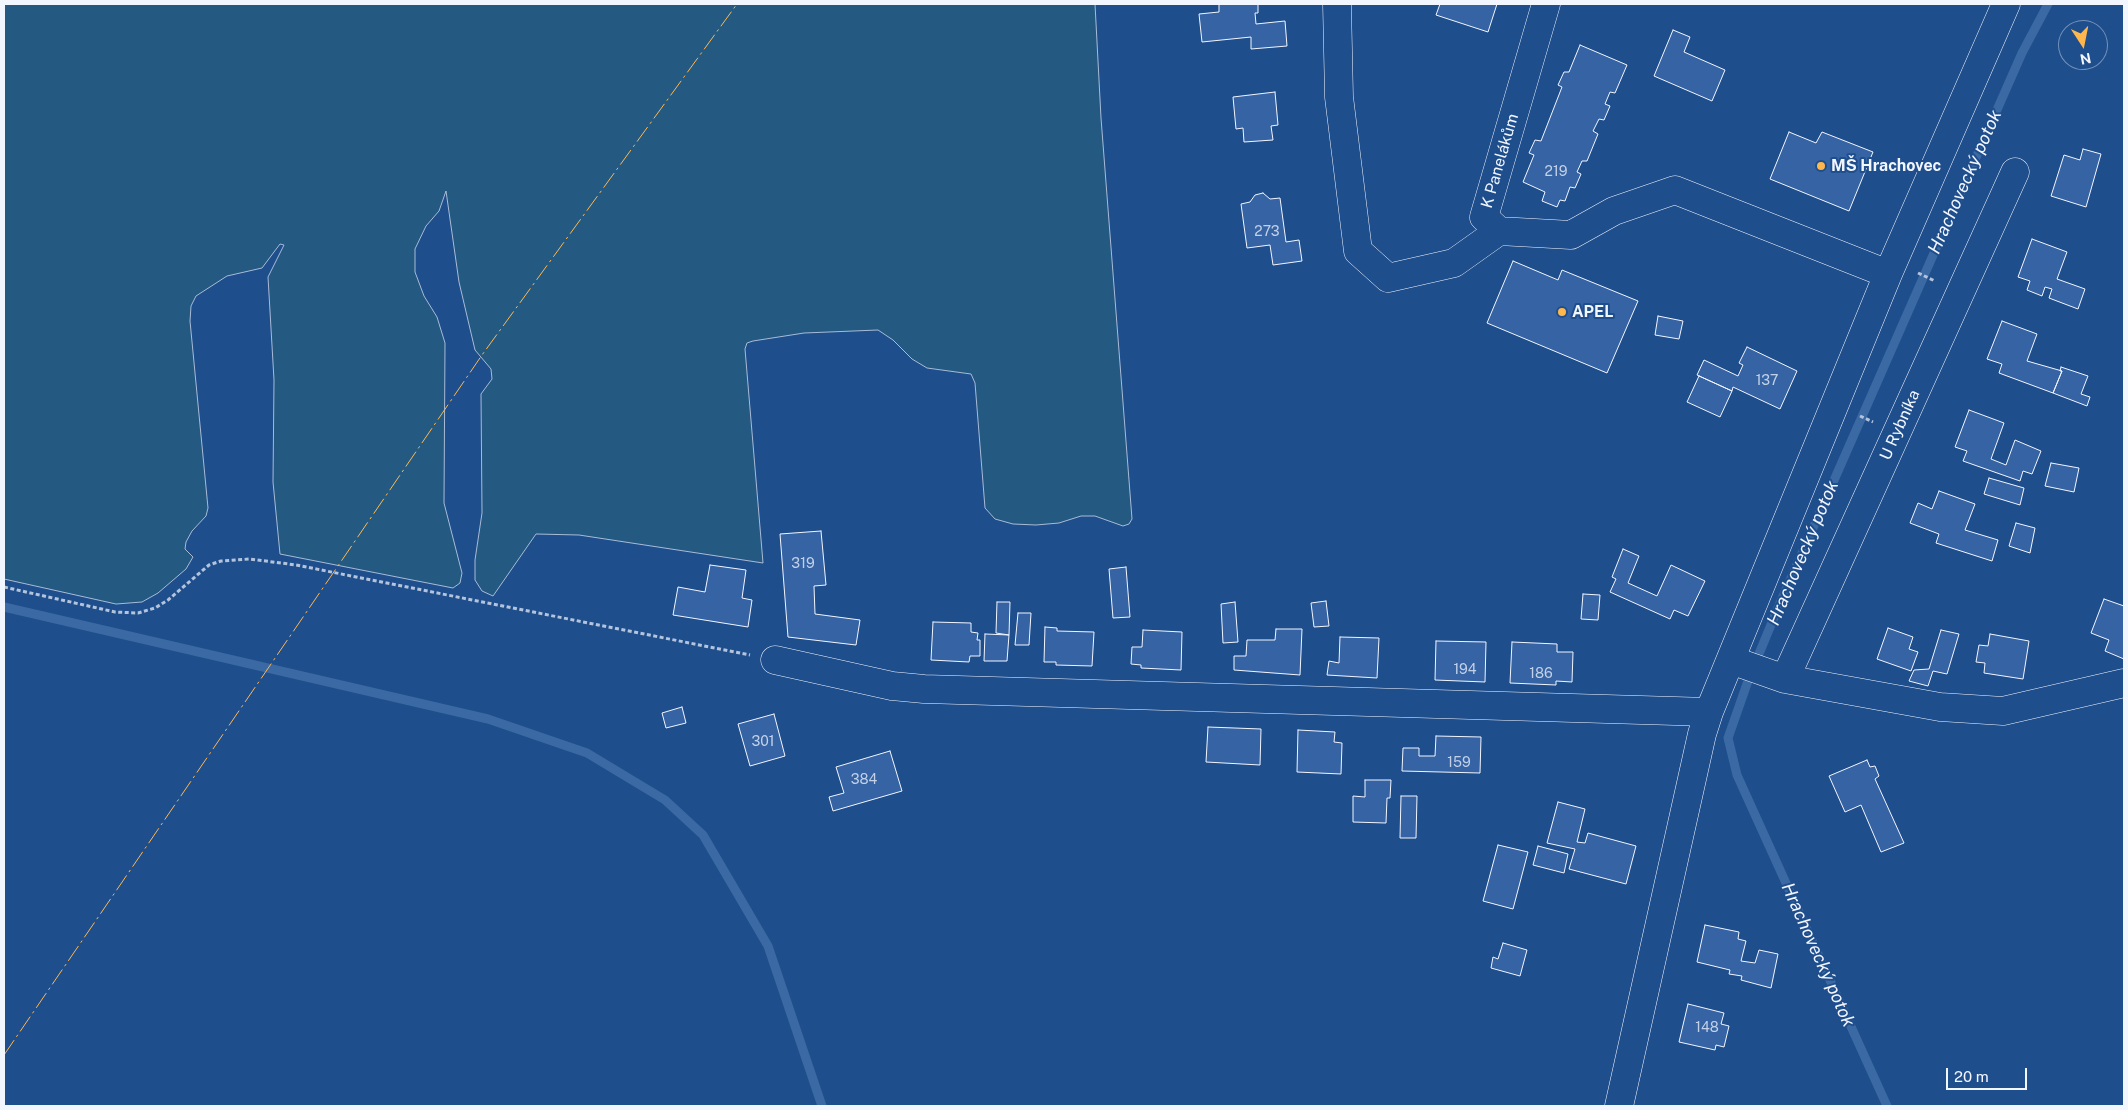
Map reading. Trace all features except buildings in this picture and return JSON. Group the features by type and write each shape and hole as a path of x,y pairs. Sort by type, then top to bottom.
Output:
{"street":[{"path":"1337,4 1339,97 1358,251 1388,278 1454,263 1499,231"},
{"name":"K Panelákům","path":"1546,4 1484,217 1499,231 1571,235 1614,211 1675,190 1888,274"},
{"path":"1619,1106 1702,734 1709,712 1757,670 1888,274 2006,4"},
{"name":"U Rybníka","path":"1757,670 2015,172"},
{"path":"776,660 892,686 924,689 1709,712"},
{"path":"1757,670 1940,707 2003,711 2124,683"}],"path":[{"path":"1915,272 1941,284"},
{"path":"1854,414 1872,422"},
{"path":"4,587 115,612 138,613 155,608 168,600 209,565 221,560 250,559 296,565 776,660"}],"shaded area":[{"path":"4,4 1095,4 1101,118 1132,519 1129,524 1123,526 1095,516 1081,516 1059,523 1036,525 1013,524 995,519 985,508 975,383 971,374 927,368 912,359 893,340 878,330 804,333 753,341 747,343 745,349 763,563 579,535 536,534 493,596 482,591 475,580 475,560 482,513 481,394 492,379 491,369 475,350 459,282 446,191 439,211 426,226 415,249 415,272 424,296 437,317 445,343 444,503 462,573 460,583 453,588 280,554 273,482 274,380 268,277 284,245 280,244 262,268 227,276 196,296 191,306 190,321 208,508 206,516 192,531 186,542 185,549 193,557 186,569 158,593 142,602 116,604 4,579"}],"waterway":[{"name":"Hrachovecký potok","path":"1887,1106 1737,775 1728,738 1749,678 1780,603 2022,53 2048,4"},
{"path":"4,607 488,719 587,753 665,800 703,835 768,946 822,1106"}],"power":[{"path":"4,1055 482,355 737,4"}],"place":[{"name":"MŠ Hrachovec","path":"1821,166"},
{"name":"APEL","path":"1562,312"}]}
